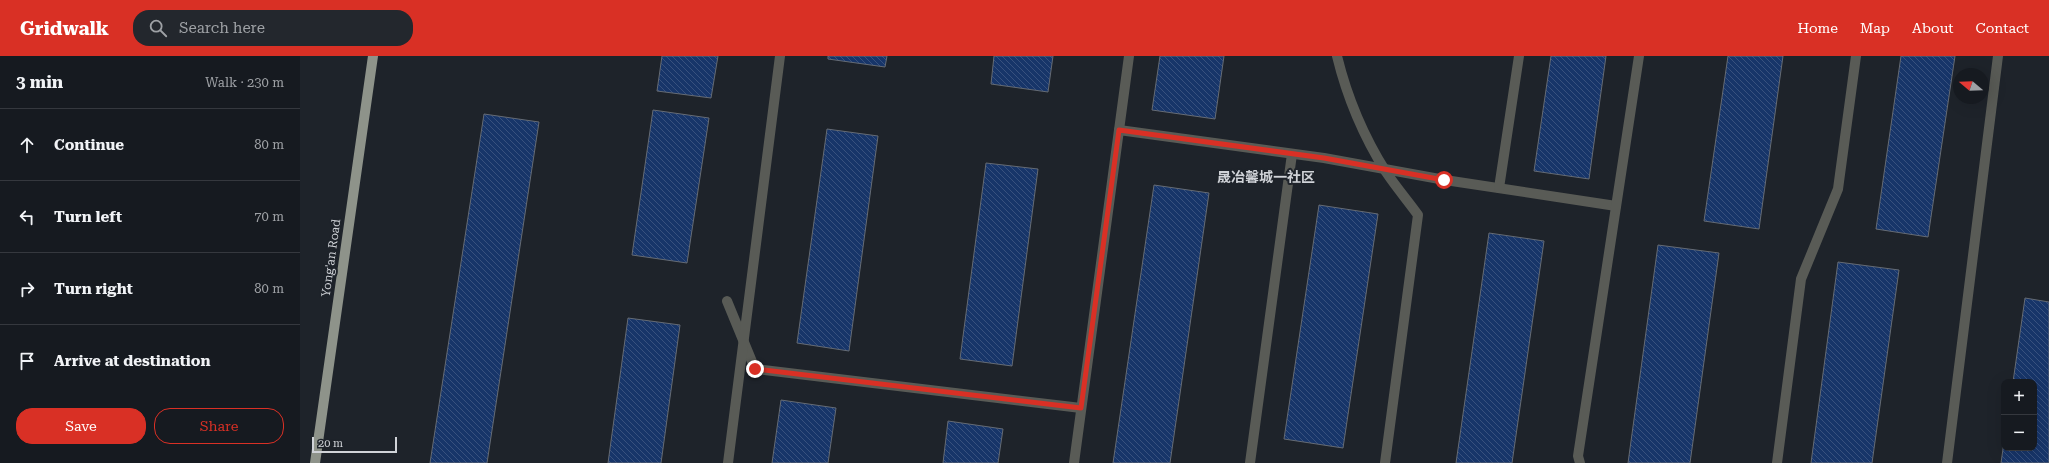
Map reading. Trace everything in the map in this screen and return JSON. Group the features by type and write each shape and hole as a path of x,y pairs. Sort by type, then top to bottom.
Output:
{"main road":[{"name":"Yong'an Road","path":"315,463 373,56"}],"street":[{"path":"728,463 780,56"},
{"path":"1074,463 1129,56"},
{"path":"1337,56 1341,71 1366,137 1387,174 1418,214 1385,463"},
{"path":"1499,188 1519,56"},
{"path":"1580,463 1578,456 1639,56"},
{"path":"1777,463 1801,279 1838,189 1856,56"},
{"path":"1947,463 1998,56"},
{"path":"1119,130 1292,154 1616,206"},
{"path":"1250,463 1292,154"},
{"path":"727,300 755,369 1081,408"}],"building":[{"path":"662,56 718,56 711,98 657,91"},
{"path":"828,56 887,56 885,67 828,59"},
{"path":"994,56 1053,56 1048,92 991,84"},
{"path":"1160,56 1224,56 1215,119 1152,110"},
{"path":"1551,56 1606,56 1589,179 1534,171"},
{"path":"1728,56 1783,56 1759,229 1704,221"},
{"path":"1901,56 1955,56 1928,237 1876,229"},
{"path":"653,110 709,118 687,263 632,255"},
{"path":"484,114 539,122 487,463 430,463"},
{"path":"827,129 878,136 849,351 797,343"},
{"path":"986,163 1038,169 1012,366 960,359"},
{"path":"1154,185 1209,193 1170,463 1113,463"},
{"path":"1319,205 1378,214 1343,448 1284,439"},
{"path":"1489,233 1544,241 1512,463 1456,463"},
{"path":"1658,245 1719,253 1690,463 1628,463"},
{"path":"1838,262 1899,270 1872,463 1811,463"},
{"path":"2025,298 2049,302 2049,463 2001,463 2003,451 2037,451 2037,379 2013,379"},
{"path":"628,318 680,325 661,463 608,463"},
{"path":"781,400 836,408 828,463 772,463"},
{"path":"948,421 1003,429 998,463 943,463"}],"district":[{"name":"晟冶馨城一社区","path":"1266,177"}],"route":[{"path":"755,369 1081,408 1119,130 1324,158 1444,180"}]}
